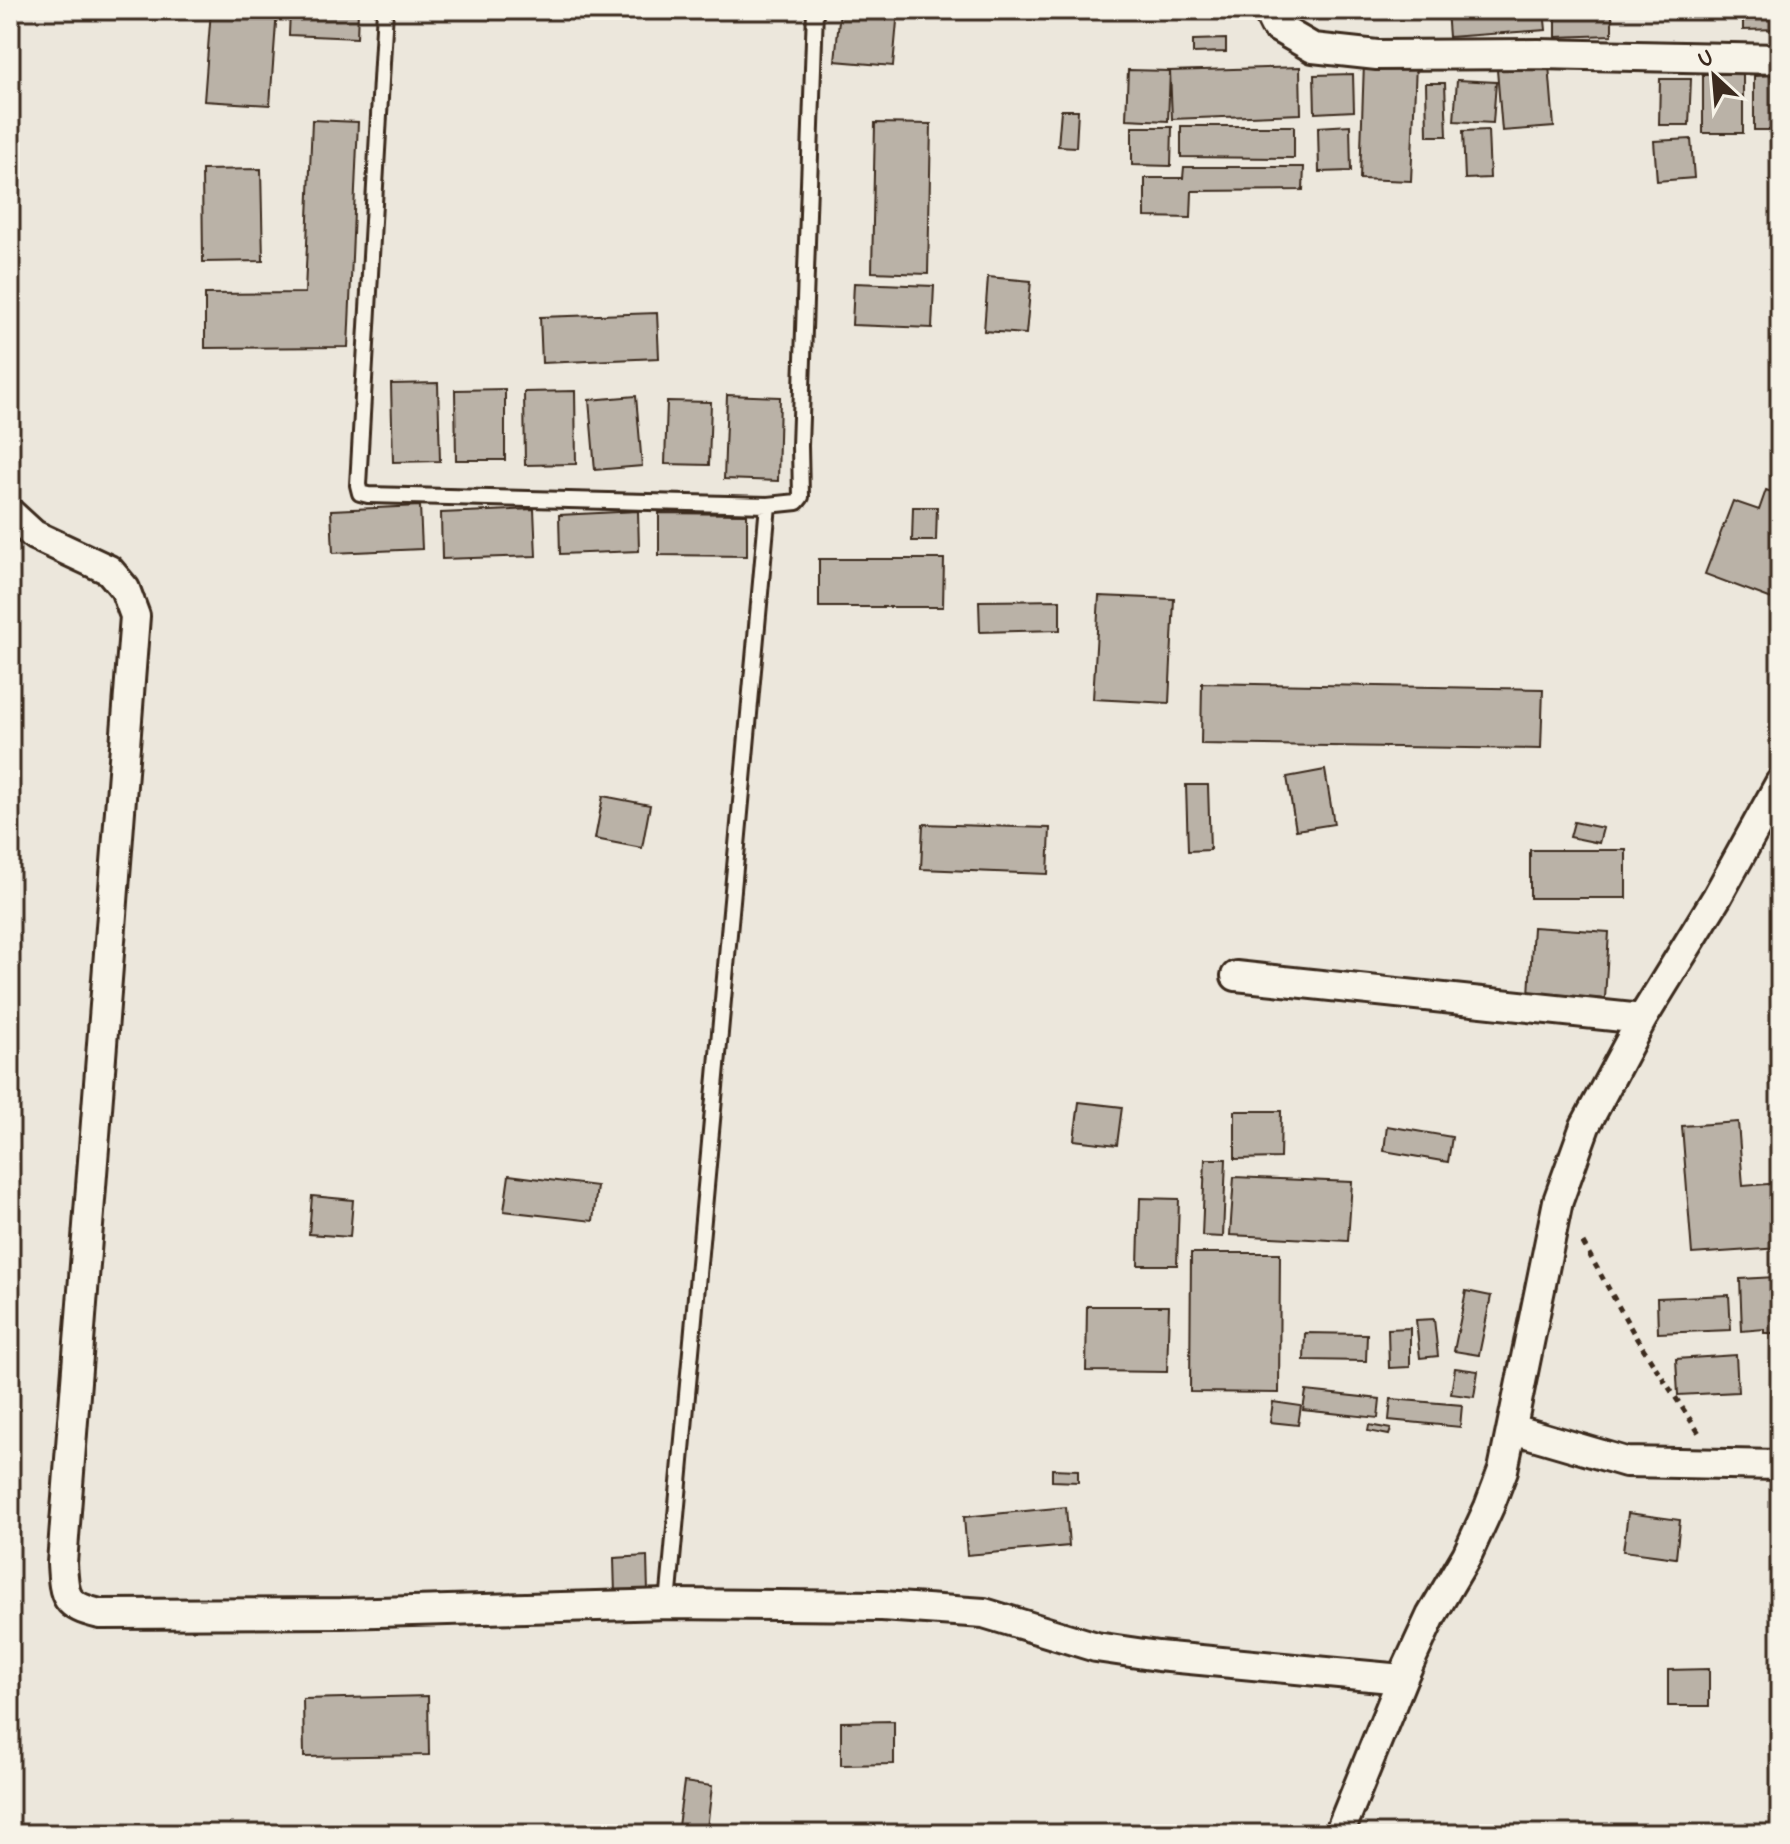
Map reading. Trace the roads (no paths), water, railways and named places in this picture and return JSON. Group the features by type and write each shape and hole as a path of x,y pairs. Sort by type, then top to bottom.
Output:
{"street":[{"path":"1267,10 1275,26 1313,48 1377,55 1538,54 1780,59"},
{"path":"10,513 34,535 109,570 125,589 135,616 62,1563 64,1590 69,1602 83,1610 100,1614 341,1613 668,1604 882,1606 984,1613 1096,1647 1173,1658 1402,1679"},
{"path":"1343,1833 1402,1679 1431,1616 1467,1555 1503,1470 1558,1201 1585,1126 1642,1019 1717,897 1780,783"},
{"path":"1236,976 1642,1019"},
{"path":"1513,1429 1626,1462 1780,1465"}],"lane":[{"path":"385,10 358,485 360,493 768,505 793,503 800,501 801,497 800,446 815,10"},
{"path":"668,1604 768,505"}]}
